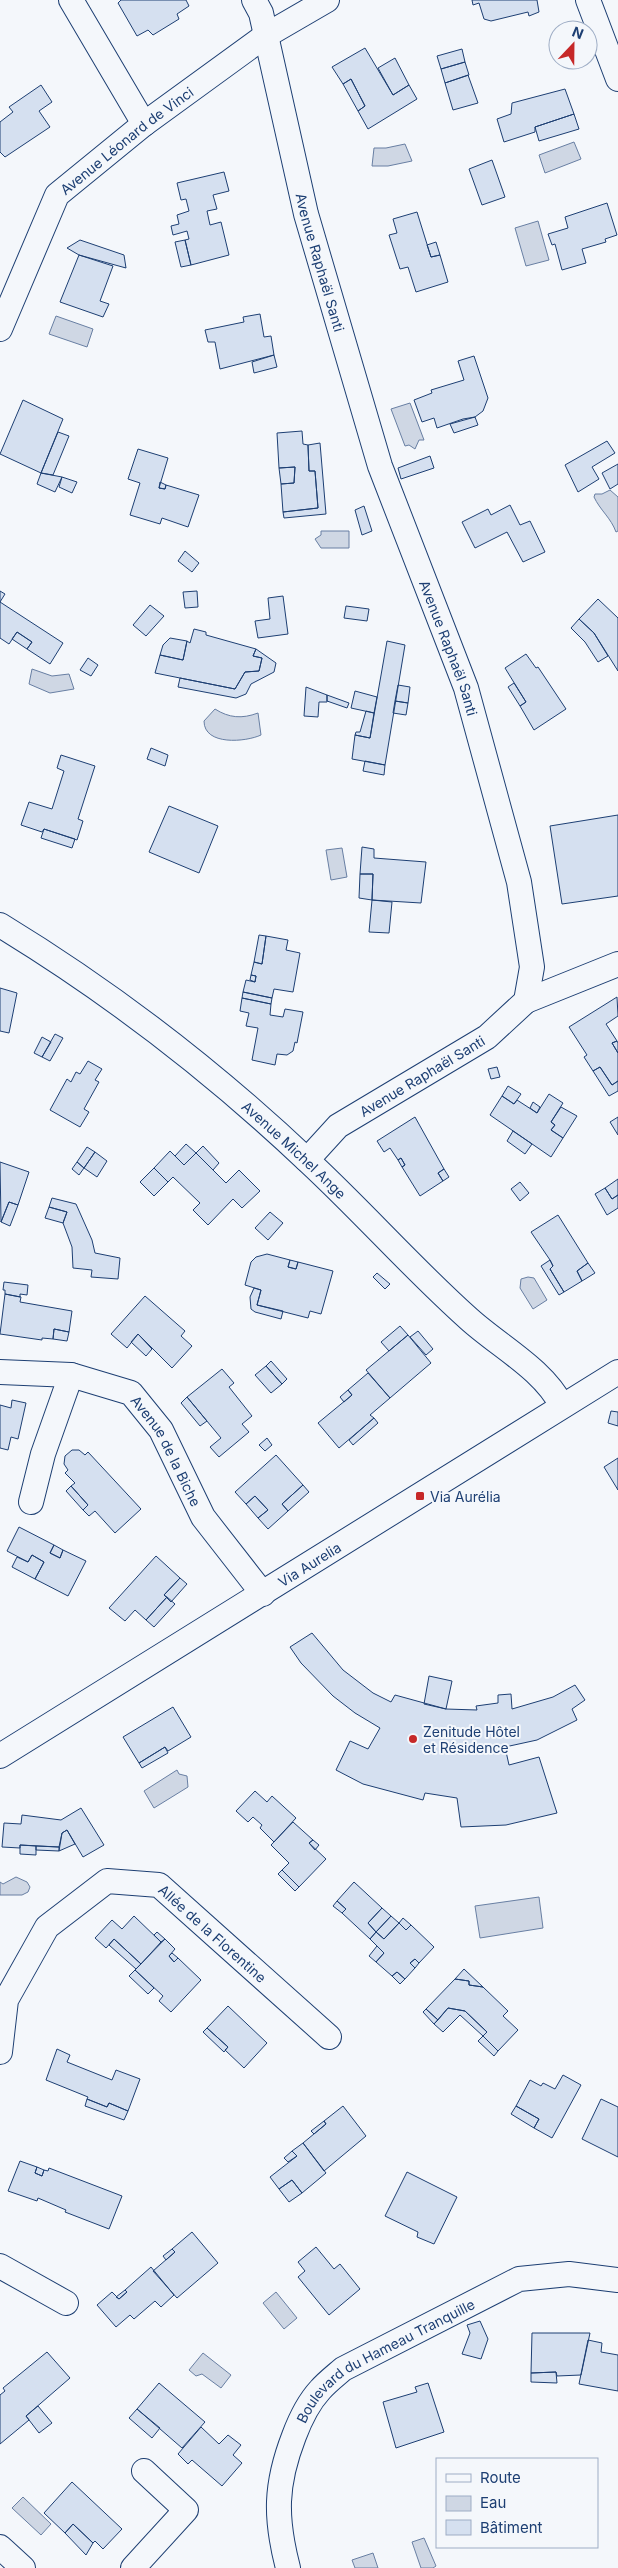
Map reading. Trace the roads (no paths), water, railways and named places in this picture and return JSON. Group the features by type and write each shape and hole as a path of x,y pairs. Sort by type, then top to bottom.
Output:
{"street":[{"path":"71,0 144,124"},
{"name":"Avenue Raphaël Santi","path":"254,0 261,12 306,214 380,466 466,688 517,873 532,967 526,1001 487,1037 338,1126 307,1160"},
{"name":"Avenue Léonard de Vinci","path":"0,328 56,195 144,124 265,36 327,0"},
{"path":"588,0 618,79"},
{"name":"Avenue Michel Ange","path":"0,924 55,958 172,1043 307,1160 469,1319 537,1375 554,1392 562,1406"},
{"path":"526,1001 618,964"},
{"name":"Avenue de la Biche","path":"0,1372 71,1374 131,1393 161,1430 203,1517 263,1594"},
{"name":"Via Aurelia","path":"0,1756 618,1372"},
{"path":"31,1502 43,1454 71,1374"},
{"name":"Allée de la Florentine","path":"0,2052 6,2000 48,1927 106,1881 159,1885 329,2037"},
{"path":"0,2266 66,2302"},
{"name":"Boulevard du Hameau Tranquille","path":"288,2568 280,2518 281,2473 301,2417 320,2390 343,2369 519,2279 569,2274 618,2280"},
{"path":"133,2568 186,2510 144,2471"},
{"path":"0,2547 23,2568"}],"water":[{"path":"574,142 581,159 545,173 539,155"},
{"path":"405,144 412,161 388,166 372,166 374,148 386,148"},
{"path":"538,221 549,260 526,266 515,228"},
{"path":"56,316 93,329 87,347 49,334"},
{"path":"410,403 424,440 419,440 415,449 409,445 405,446 391,409"},
{"path":"610,490 618,497 618,531 616,532 594,497 595,494 602,494"},
{"path":"321,531 349,531 349,548 321,548 315,539 321,535"},
{"path":"32,669 52,676 69,674 74,689 50,693 29,684"},
{"path":"215,709 236,717 258,713 261,735 246,739 227,740 211,735 206,729 204,721"},
{"path":"342,848 347,877 331,880 326,850"},
{"path":"534,1278 547,1300 533,1309 520,1288 521,1279"},
{"path":"177,1770 179,1774 187,1776 188,1787 154,1808 144,1791"},
{"path":"16,1877 27,1882 30,1887 28,1892 22,1895 0,1895 0,1882 3,1884"},
{"path":"539,1897 543,1928 480,1938 475,1906"},
{"path":"276,2292 297,2318 284,2329 263,2303"},
{"path":"203,2353 231,2375 221,2388 202,2374 196,2376 189,2370"},
{"path":"23,2497 51,2524 41,2535 12,2508"},
{"path":"424,2538 436,2566 433,2568 421,2568 412,2542"},
{"path":"373,2553 378,2568 355,2568 352,2560"}],"place":[{"name":"Via Aurélia","path":"420,1496"},
{"name":"Zenitude Hôtel et Résidence","path":"413,1739"}]}
